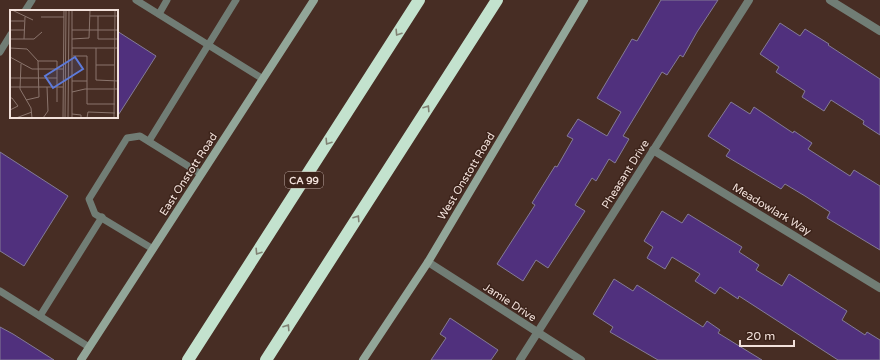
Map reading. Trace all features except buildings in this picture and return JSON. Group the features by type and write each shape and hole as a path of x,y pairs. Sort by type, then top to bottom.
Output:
{"highway":[{"name":"CA 99","path":"188,360 419,0"},
{"path":"266,360 497,0"}],"street":[{"name":"East Onstott Road","path":"81,360 314,0"},
{"name":"West Onstott Road","path":"363,360 428,262 584,0"},
{"name":"Pheasant Drive","path":"520,360 749,0"},
{"path":"830,0 880,30"},
{"name":"Meadowlark Way","path":"653,150 880,288"},
{"name":"Jamie Drive","path":"428,262 581,360"}],"lane":[{"path":"26,10 32,0"},
{"path":"136,0 263,79"},
{"path":"158,14 167,0"},
{"path":"149,141 236,0"},
{"path":"0,52 10,36"},
{"path":"153,249 95,214 89,199 127,138 140,136 202,174"},
{"path":"40,316 102,218"},
{"path":"0,291 89,347"}]}
